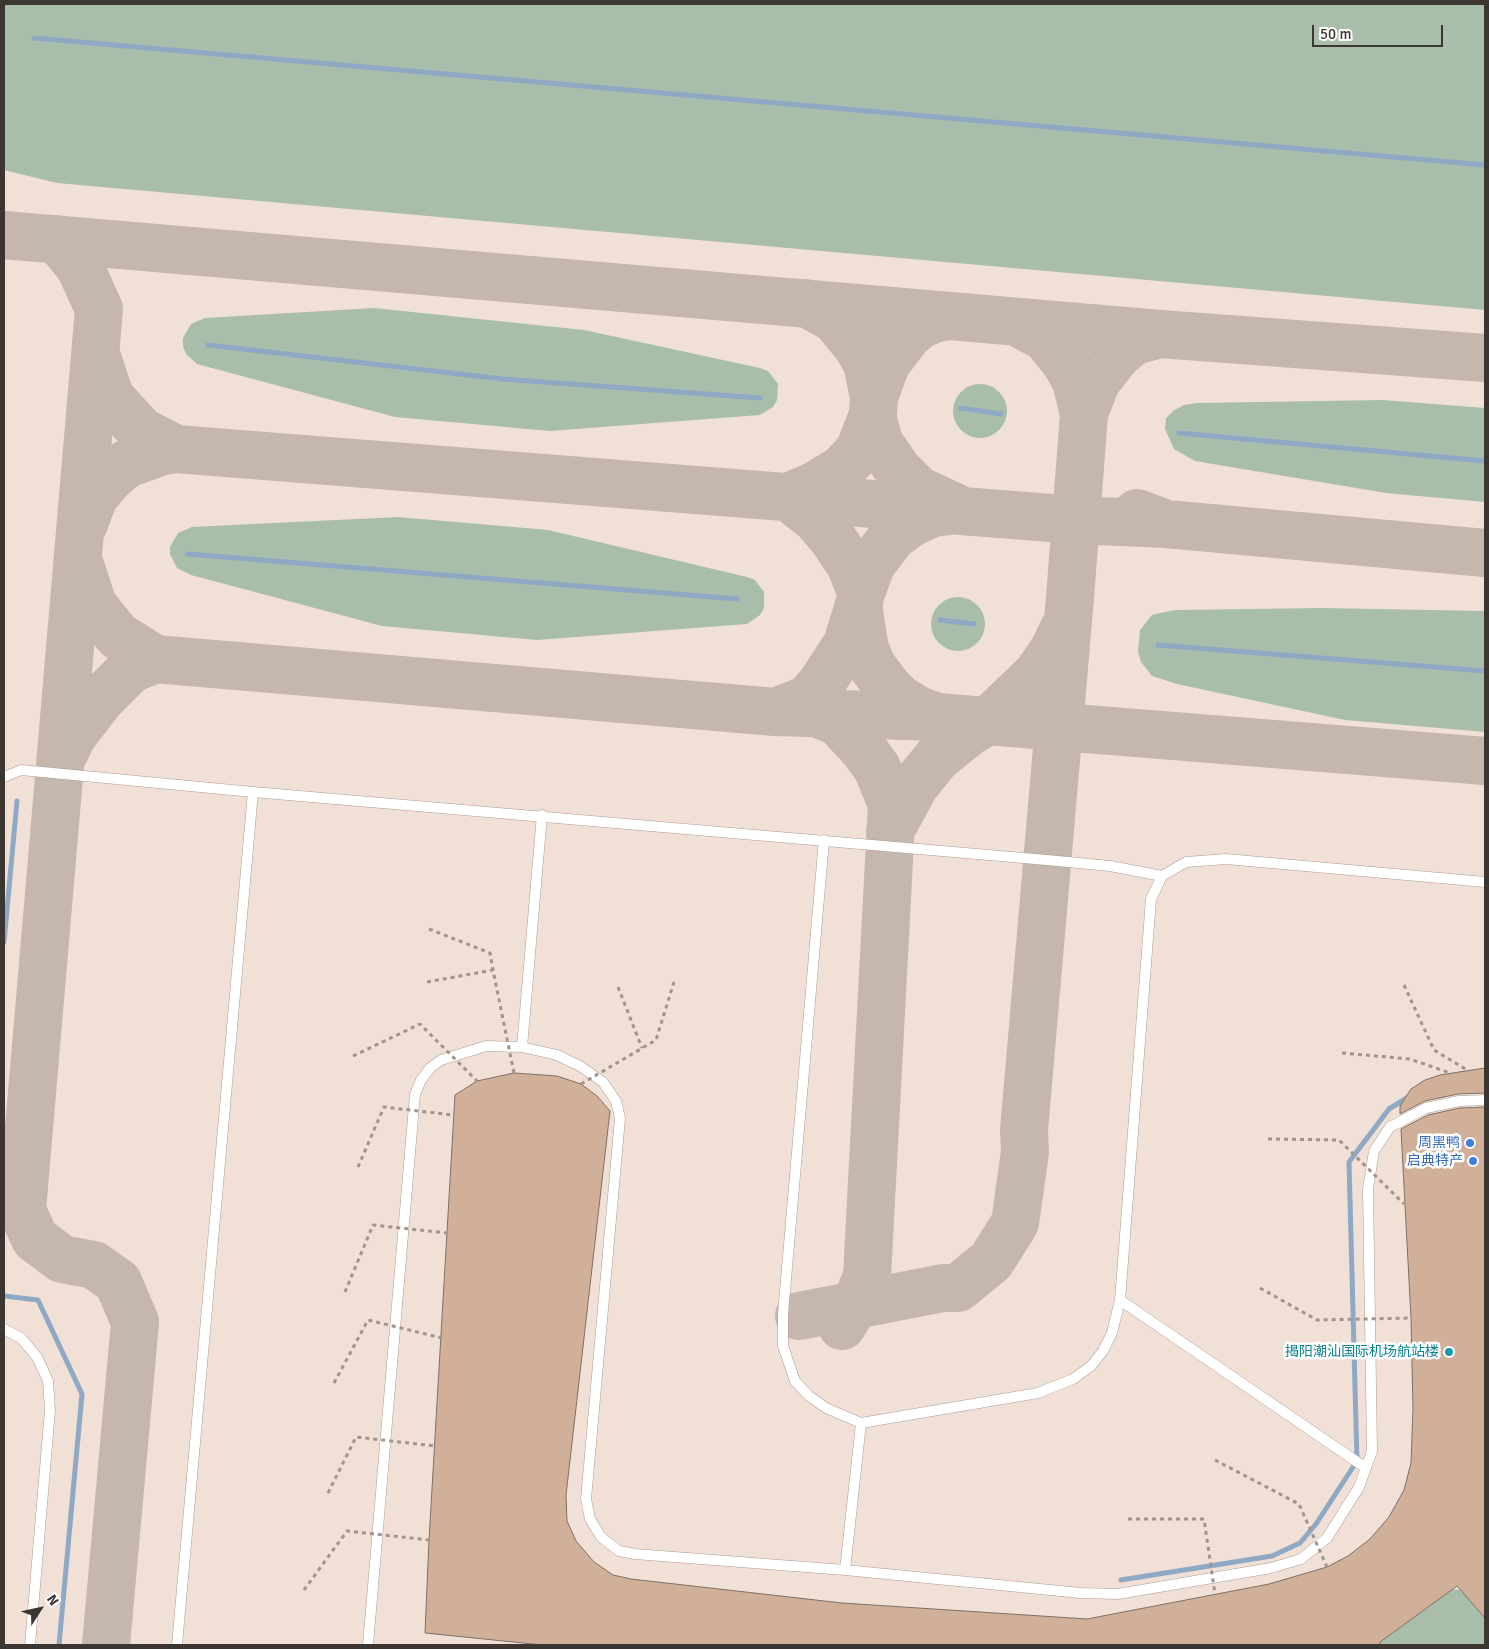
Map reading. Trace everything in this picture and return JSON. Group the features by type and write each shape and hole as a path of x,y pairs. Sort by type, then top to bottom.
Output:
{"lane":[{"path":"4,778 21,770 253,792 542,815 1110,866 1162,876"},
{"path":"177,1645 253,792"},
{"path":"522,1046 542,815"},
{"path":"824,840 782,1314 783,1346 795,1381 809,1396 832,1411 861,1423 1038,1393 1058,1386 1091,1366 1103,1351 1112,1333 1120,1300 1152,899 1162,876 1186,862 1226,859 1485,882"},
{"path":"368,1645 416,1094 421,1080 430,1068 441,1060 486,1046 522,1046 557,1055 580,1066 603,1082 616,1101 620,1118 586,1498 590,1520 601,1537 619,1551 635,1554 845,1570 1081,1593 1118,1594 1271,1568 1301,1559 1327,1538 1359,1487 1372,1451 1368,1189 1374,1151 1390,1127 1426,1108 1459,1101 1485,1100"},
{"path":"1120,1300 1366,1468"},
{"path":"4,1329 22,1338 37,1357 48,1381 50,1410 30,1645"},
{"path":"845,1570 861,1423"}],"path":[{"path":"429,929 490,953 514,1073"},
{"path":"427,982 493,970"},
{"path":"581,1084 656,1040 674,982"},
{"path":"1404,985 1434,1050 1467,1070"},
{"path":"618,987 642,1048"},
{"path":"353,1056 420,1024 477,1081"},
{"path":"1342,1053 1410,1059 1450,1073"},
{"path":"358,1167 384,1107 454,1114"},
{"path":"1268,1139 1339,1140 1404,1204"},
{"path":"345,1292 374,1225 447,1233"},
{"path":"1260,1288 1317,1320 1411,1318"},
{"path":"334,1383 368,1320 442,1338"},
{"path":"328,1493 356,1438 435,1446"},
{"path":"1215,1460 1298,1504 1327,1567"},
{"path":"1128,1519 1204,1519 1215,1594"},
{"path":"304,1590 347,1531 429,1540"}],"green space":[{"path":"4,4 1485,4 1485,310 57,183 4,170"},
{"path":"374,308 584,330 760,368 768,371 778,384 777,400 773,407 760,415 550,431 395,417 197,364 186,354 183,346 183,338 191,324 205,318"},
{"path":"975,384 985,384 995,388 1003,396 1007,411 1003,426 995,434 985,438 975,438 965,434 957,426 953,416 953,406 957,396 965,388"},
{"path":"1383,400 1485,408 1485,502 1386,493 1195,461 1174,449 1165,429 1166,418 1173,411 1184,405 1198,403"},
{"path":"398,517 548,530 747,577 755,580 764,592 764,608 760,615 747,624 537,640 382,626 191,575 177,568 170,554 170,547 178,533 192,527"},
{"path":"953,597 963,597 973,601 981,609 985,624 981,639 973,647 963,651 953,651 943,647 935,639 931,629 931,619 935,609 943,601"},
{"path":"1323,608 1485,611 1485,732 1345,720 1177,684 1152,676 1141,662 1138,651 1140,630 1152,615 1160,613 1176,610"},
{"path":"1452,1589 1461,1590 1485,1618 1485,1645 1379,1645 1380,1642"}],"building":[{"path":"1485,1068 1485,1093 1458,1094 1425,1101 1400,1114 1400,1106 1411,1089 1425,1080 1440,1075"},
{"path":"514,1073 557,1076 581,1084 597,1096 610,1111 566,1495 567,1521 576,1541 594,1562 613,1575 631,1579 842,1603 1087,1619 1269,1584 1327,1567 1348,1556 1370,1539 1389,1517 1404,1490 1411,1463 1413,1409 1411,1318 1401,1129 1428,1115 1460,1108 1485,1107 1485,1618 1457,1586 1380,1642 1379,1645 543,1645 425,1633 455,1095 477,1081"}],"waterway":[{"path":"34,38 1485,165"},
{"path":"208,345 503,379 760,398"},
{"path":"960,408 1001,414"},
{"path":"1179,433 1485,461"},
{"path":"188,554 737,599"},
{"path":"940,620 974,624"},
{"path":"1158,645 1485,671"},
{"path":"4,942 17,801"},
{"path":"1121,1580 1272,1556 1300,1543 1316,1524 1357,1461 1349,1162 1389,1109 1410,1096"},
{"path":"4,1296 38,1300 82,1394 59,1645"}],"taxiway":[{"path":"4,235 1160,334 1485,358"},
{"path":"57,239 80,267 99,309 22,1210 35,1239 62,1259 94,1265 118,1282 135,1322 106,1645"},
{"path":"806,303 835,319 857,346 867,363 874,397"},
{"path":"871,448 874,397 886,364 908,335 920,325 934,319 949,316"},
{"path":"1016,322 1045,337 1066,363 1076,381 1084,414"},
{"path":"799,1316 943,1288 958,1288 991,1261 1015,1223 1025,1152 1024,1130 1084,414 1096,382 1118,354 1134,341 1160,334"},
{"path":"96,354 110,397 141,431 176,449 1076,520 1166,524"},
{"path":"872,417 880,444 898,470 918,490 955,507"},
{"path":"861,593 851,566 833,539 816,519 788,497 816,485 842,469 859,451 872,417"},
{"path":"83,526 94,497 111,477 126,464 160,452 176,449"},
{"path":"861,593 871,565 892,537 911,523 933,513 949,511"},
{"path":"1137,513 1166,524 1485,553"},
{"path":"79,562 93,605 118,636 155,659 775,712 937,717"},
{"path":"775,712 808,699 821,684 847,644 859,605"},
{"path":"859,611 865,649 872,666 887,686 900,699 918,710 937,717 1485,761"},
{"path":"890,831 915,785 937,758 969,732 988,721 1037,674 1053,651 1064,628"},
{"path":"63,755 73,735 101,699 131,669 155,659"},
{"path":"816,713 838,722 864,750 877,768 892,804 867,1276 858,1299 842,1326"}],"place":[{"name":"周黑鸭","path":"1470,1143"},
{"name":"启典特产","path":"1473,1161"},
{"name":"揭阳潮汕国际机场航站楼","path":"1449,1352"}]}
